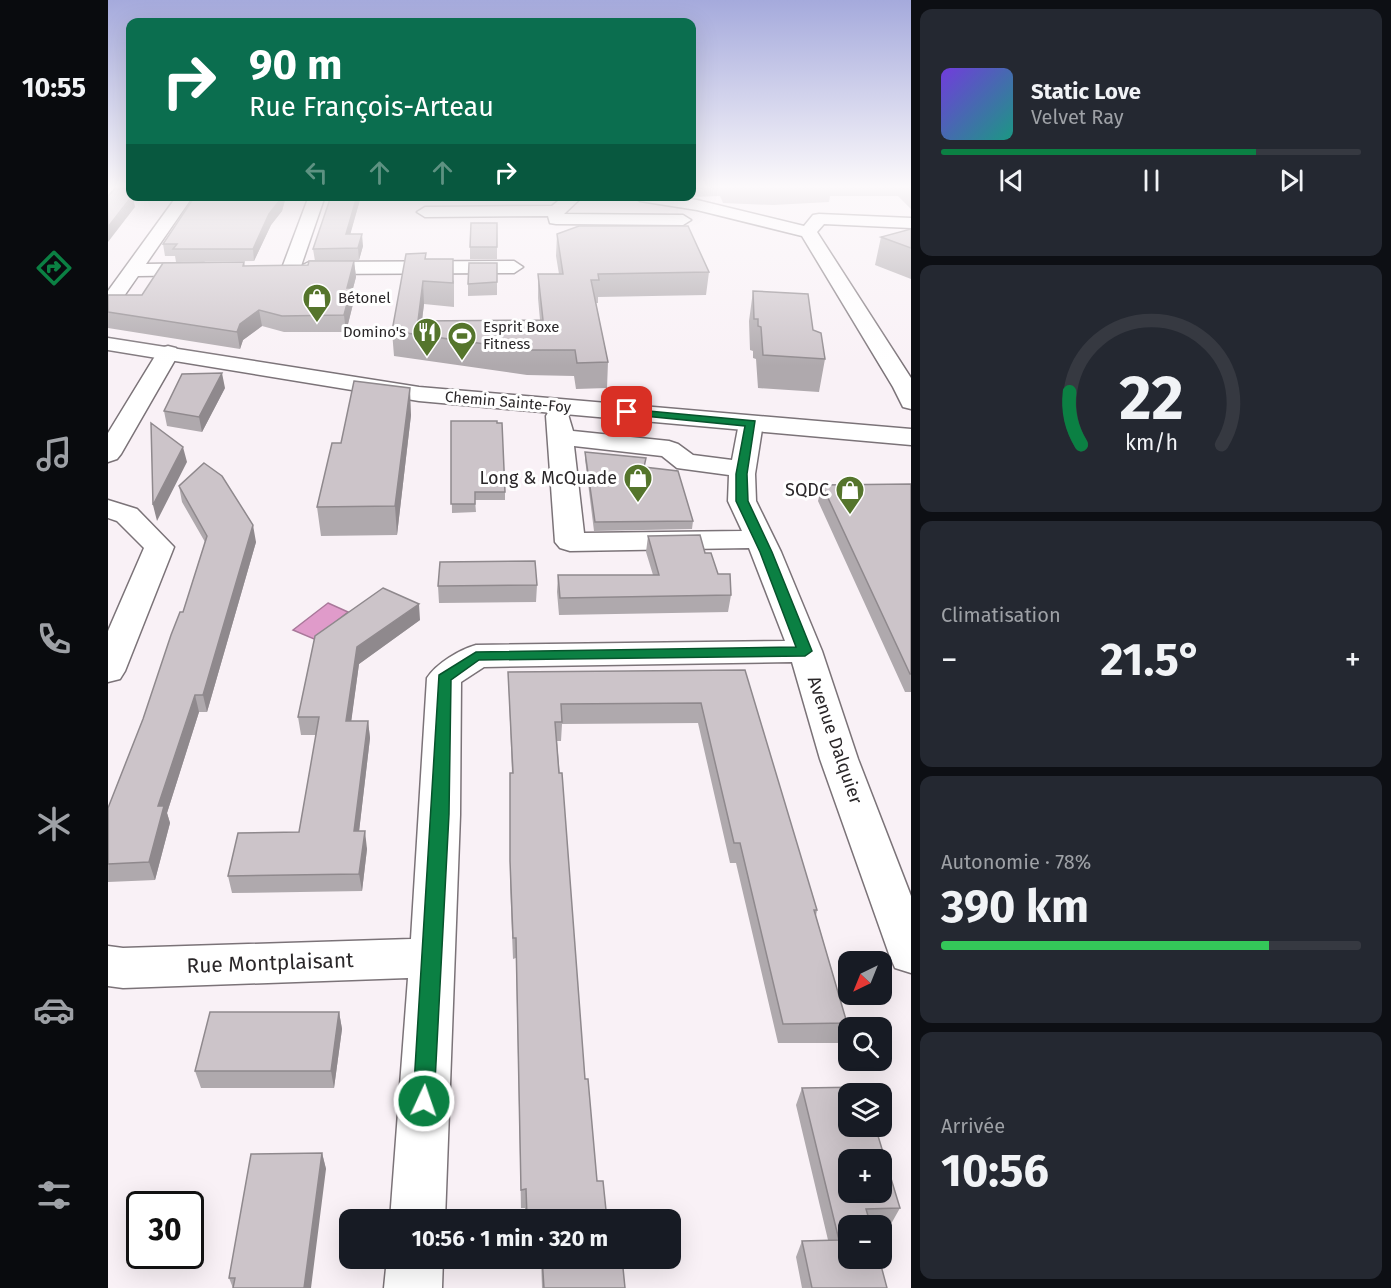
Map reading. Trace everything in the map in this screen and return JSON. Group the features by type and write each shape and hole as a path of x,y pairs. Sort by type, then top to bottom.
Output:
{"street":[{"path":"108,305 151,245"},
{"path":"291,268 299,245"},
{"path":"825,245 905,387 911,402"},
{"path":"269,268 514,267"},
{"path":"134,270 225,268"},
{"name":"Chemin Sainte-Foy","path":"108,344 419,394 911,437"},
{"path":"108,454 168,353"},
{"path":"556,406 570,542 760,539"},
{"name":"Avenue Dalquier","path":"751,423 743,469 742,501 760,539 805,651 839,759 901,895 911,954"},
{"path":"561,437 669,449 686,462 743,469"},
{"path":"108,508 127,515 159,547 108,671"},
{"path":"418,1209 441,814 444,678 476,656 805,651"},
{"name":"Rue Montplaisant","path":"108,966 123,968 432,958"},
{"path":"413,1288 414,1269"}],"shaded area":[{"path":"328,603 348,612 314,639 293,630"}],"building":[{"path":"176,245 255,245 253,249 173,249"},
{"path":"314,245 359,245 358,248 313,249"},
{"path":"470,245 497,245 497,247 470,247"},
{"path":"559,245 697,245 709,272 598,274 599,280 591,280 608,362 577,363 575,350 527,350 392,331 406,254 426,253 425,259 453,259 453,283 423,281 418,321 543,320 538,274 563,274"},
{"path":"309,261 354,261 347,288 351,288 344,315 282,316 259,310 240,324 237,332 108,312 108,295 142,295 163,263 244,262 243,266 308,265"},
{"path":"469,263 497,263 497,282 468,284"},
{"path":"753,291 808,294 813,330 821,333 825,359 763,355 761,327 758,326 758,319 754,319"},
{"path":"222,373 199,417 164,411 182,374"},
{"path":"354,381 410,388 395,506 317,507 332,443 341,443"},
{"path":"451,421 497,421 497,423 502,423 505,492 475,492 475,504 451,504"},
{"path":"151,423 183,447 153,505"},
{"name":"Long & McQuade","path":"585,452 646,458 644,467 678,471 693,521 595,522"},
{"path":"204,463 222,476 253,525 203,695 195,695 158,806 164,806 149,862 108,864 108,808 143,719 171,635 180,612 183,612 207,536 179,486"},
{"path":"911,484 911,674 910,674 822,485"},
{"path":"700,535 705,553 711,553 718,574 730,574 731,595 560,598 558,575 659,575 648,536"},
{"path":"535,561 537,585 438,586 440,562"},
{"path":"383,588 419,604 357,647 346,721 368,721 354,831 365,831 359,874 228,876 238,833 299,832 319,717 298,717 315,636"},
{"path":"745,670 817,910 814,910 838,992 838,1005 842,1005 845,1017 838,1017 838,1023 783,1024 740,843 734,843 701,703 561,704 562,722 555,722 559,773 562,773 585,1079 588,1079 597,1181 603,1181 606,1209 527,1209 526,1189 521,1190 516,938 513,938 510,861 510,773 513,773 508,672"},
{"path":"210,1012 339,1012 331,1071 195,1071"},
{"path":"838,1087 838,1137 878,1137 882,1149 838,1149 838,1203 892,1203 892,1182 900,1208 866,1209 868,1215 838,1215 838,1236 802,1088"},
{"path":"322,1153 304,1288 233,1288 235,1278 229,1278 251,1154"},
{"path":"838,1240 838,1269 882,1269 887,1288 812,1288 802,1241"},
{"path":"543,1269 623,1269 625,1288 544,1288"}],"place":[{"name":"Bétonel","path":"317,324"},
{"name":"Domino's","path":"427,358"},
{"name":"Esprit Boxe Fitness","path":"462,362"},
{"name":"Long & McQuade","path":"638,504"},
{"name":"SQDC","path":"850,516"}],"route":[{"path":"424,1101 441,814 444,678 476,656 805,651 766,552 742,501 742,474 751,423 627,412"}]}
